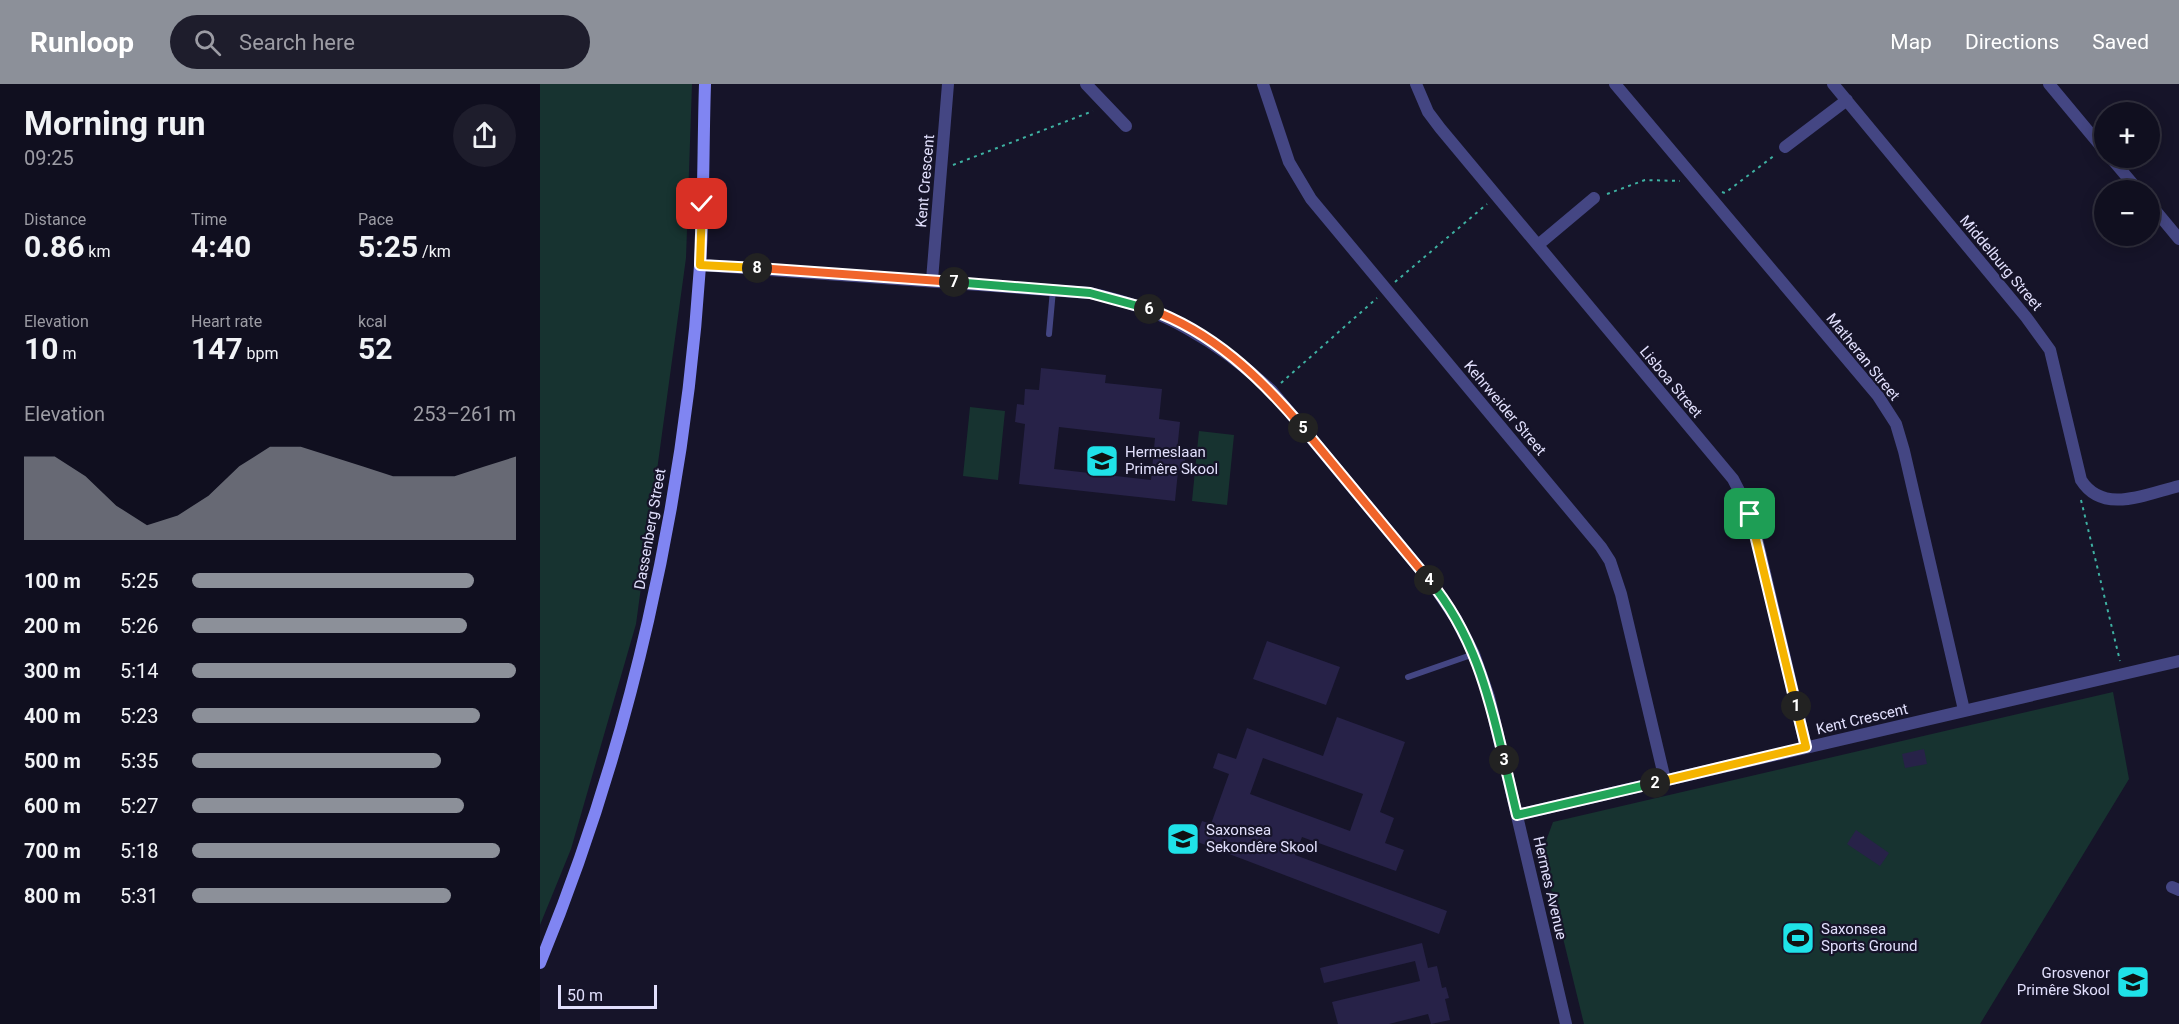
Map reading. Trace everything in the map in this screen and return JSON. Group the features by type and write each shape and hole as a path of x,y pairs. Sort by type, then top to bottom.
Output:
{"main road":[{"name":"Dassenberg Street","path":"540,963 604,785 651,605 674,486 691,363 700,265 705,84"}],"street":[{"name":"Kent Crescent","path":"932,280 948,84"},
{"path":"1086,84 1126,126"},
{"name":"Kehrweider Street","path":"1263,84 1289,162 1311,199 1601,547 1610,561 1621,594 1665,780"},
{"name":"Lisboa Street","path":"1416,84 1428,112 1440,128 1732,480 1742,496 1750,514 1806,747"},
{"name":"Matheran Street","path":"1615,84 1870,388 1891,417 1904,451 1964,710"},
{"name":"Middelburg Street","path":"1833,84 2033,324 2050,350 2081,480 2088,492"},
{"path":"2049,84 2094,138"},
{"path":"1785,147 1847,100"},
{"path":"2119,168 2130,180"},
{"path":"1538,246 1594,198"},
{"path":"2160,216 2179,239"},
{"name":"Hermes Avenue","path":"700,265 1090,293 1155,311 1204,337 1249,370 1272,391 1434,586 1456,619 1474,654 1489,697 1566,1024"},
{"path":"2088,492 2109,500 2120,500 2179,486"},
{"name":"Kent Crescent","path":"1517,815 2179,661"}],"lane":[{"path":"1049,334 1053,289"},
{"path":"1408,677 1474,654"}],"path":[{"path":"941,165 959,164 1108,105"},
{"path":"2088,492 2080,501 2124,674"}],"green space":[{"path":"540,84 692,84 686,258 636,624 571,849 540,925"},
{"path":"970,407 1005,411 998,480 963,476"},
{"path":"1199,431 1234,435 1227,505 1192,501"},
{"name":"Saxonsea Sports Ground","path":"2113,692 2129,779 1980,1024 1584,1024 1542,852 1553,822"}],"building":[{"path":"1041,368 1106,375 1105,383 1162,389 1159,419 1180,422 1177,451 1186,452 1184,471 1178,471 1175,501 1019,484 1025,424 1015,422 1017,404 1024,405 1025,389 1039,390","holes":["1059,427 1155,438 1151,480 1054,469"]},
{"path":"1267,641 1340,667 1326,705 1253,679"},
{"path":"1337,717 1405,742 1380,812 1394,818 1385,843 1404,850 1396,871 1302,837 1295,855 1447,911 1439,934 1195,841 1202,821 1211,824 1229,774 1213,768 1218,753 1236,759 1247,728 1323,756","holes":["1263,758 1363,794 1350,831 1250,794"]},
{"path":"1924,749 1927,764 1905,768 1902,754"},
{"path":"1856,830 1889,853 1880,866 1847,844"},
{"path":"1422,943 1428,968 1437,966 1442,988 1446,987 1449,998 1445,999 1450,1020 1431,1024 1428,1014 1389,1024 1338,1024 1332,1002 1420,981 1415,961 1324,983 1320,968"}],"place":[{"name":"Hermeslaan Primêre Skool","path":"1102,461"},
{"name":"Saxonsea Sekondêre Skool","path":"1183,839"},
{"name":"Saxonsea Sports Ground","path":"1798,938"},
{"name":"Grosvenor Primêre Skool","path":"2133,982"}],"route":[{"path":"702,204 700,265 1090,293 1134,303 1155,311 1214,342 1272,391 1446,602 1466,636 1483,675 1517,815 1806,747 1750,514"}]}
